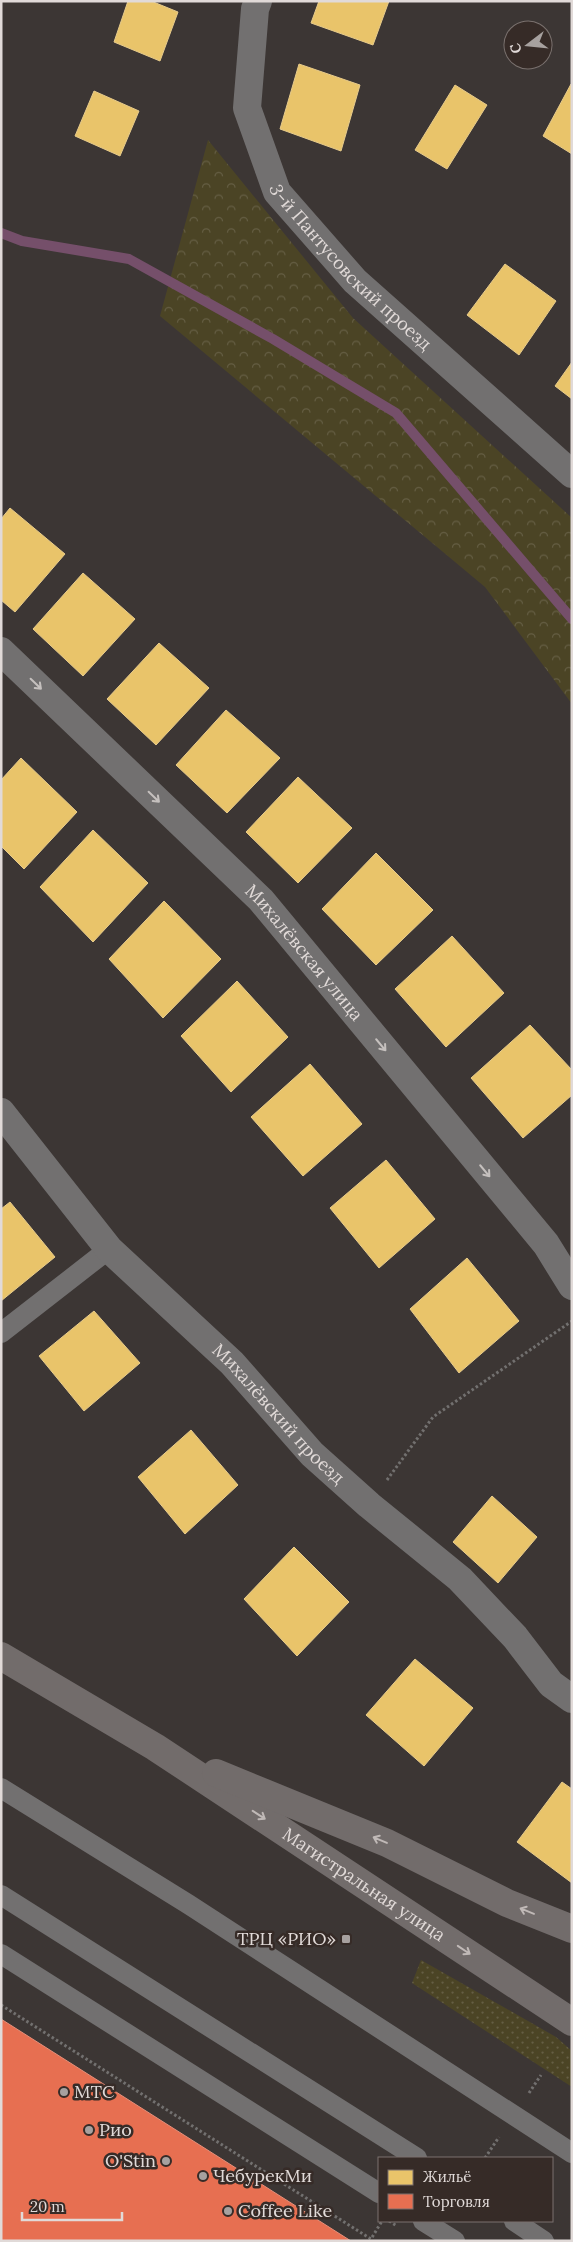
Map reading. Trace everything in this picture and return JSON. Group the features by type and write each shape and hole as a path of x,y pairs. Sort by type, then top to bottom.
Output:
{"highway":[{"name":"Магистральная улица","path":"1,1656 155,1747 572,2022"},
{"name":"Магистральная улица","path":"155,1747 387,1843 507,1902 572,1929"}],"street":[{"name":"3-й Пантусовский проезд","path":"258,1 255,9 247,108 277,192 355,281 572,474"},
{"name":"Михалёвская улица","path":"1,651 261,900 546,1244 572,1286"},
{"name":"Михалёвский проезд","path":"1,1112 109,1249 232,1363 312,1454 369,1505 460,1579 515,1636 551,1684 572,1699"}],"lane":[{"path":"1,1333 109,1249"},
{"path":"1,1788 188,1904 572,2153"},
{"path":"1,1895 415,2157"},
{"path":"1,1954 378,2192"},
{"path":"425,2222 455,2241"},
{"path":"516,2222 544,2241"}],"path":[{"path":"369,1505 433,1416 572,1321"},
{"path":"1,2005 371,2239 381,2222"}],"green space":[{"path":"208,140 353,318 572,518 572,704 485,587 160,316"},
{"path":"421,1960 556,2037 572,2051 572,2087 412,1983"}],"building: Жильё":[{"path":"128,1 151,1 178,12 160,61 114,42"},
{"path":"319,1 389,1 373,45 311,23"},
{"path":"299,64 360,85 341,151 280,129"},
{"path":"572,84 572,154 543,136"},
{"path":"455,85 487,105 447,169 415,150"},
{"path":"94,91 139,111 120,156 75,136"},
{"path":"505,264 556,301 519,355 467,315"},
{"path":"572,362 572,399 555,386"},
{"path":"10,508 65,554 15,612 1,600 1,519"},
{"path":"83,573 135,619 83,676 33,629"},
{"path":"159,643 209,688 156,745 107,699"},
{"path":"226,710 280,758 227,813 176,765"},
{"path":"21,758 77,812 24,869 1,846 1,780"},
{"path":"298,777 352,828 298,883 246,832"},
{"path":"93,830 148,883 93,942 40,887"},
{"path":"376,853 433,910 376,965 322,909"},
{"path":"164,901 221,959 163,1018 109,959"},
{"path":"452,936 504,993 446,1047 395,989"},
{"path":"237,981 288,1037 231,1092 181,1036"},
{"path":"530,1025 572,1070 572,1095 523,1138 471,1078"},
{"path":"310,1064 362,1124 303,1176 251,1117"},
{"path":"386,1160 435,1219 379,1268 330,1208"},
{"path":"10,1202 55,1257 1,1301 1,1209"},
{"path":"467,1258 519,1321 459,1373 410,1309"},
{"path":"94,1311 140,1363 84,1411 39,1356"},
{"path":"191,1430 238,1485 185,1534 138,1477"},
{"path":"492,1496 537,1537 498,1583 453,1542"},
{"path":"294,1547 349,1602 297,1656 244,1599"},
{"path":"415,1659 473,1708 424,1766 366,1715"},
{"path":"562,1782 572,1789 572,1883 517,1842"}],"building: Торговля":[{"name":"Рио","path":"1,2019 351,2241 1,2241"}],"waterway":[{"path":"1,233 22,241 129,259 273,339 396,413 572,619"}],"place":[{"name":"ТРЦ «РИО»","path":"346,1939"},
{"name":"МТС","path":"64,2092"},
{"name":"Рио","path":"89,2130"},
{"name":"O'Stin","path":"166,2161"},
{"name":"ЧебурекМи","path":"203,2176"},
{"name":"Coffee Like","path":"228,2211"}]}
